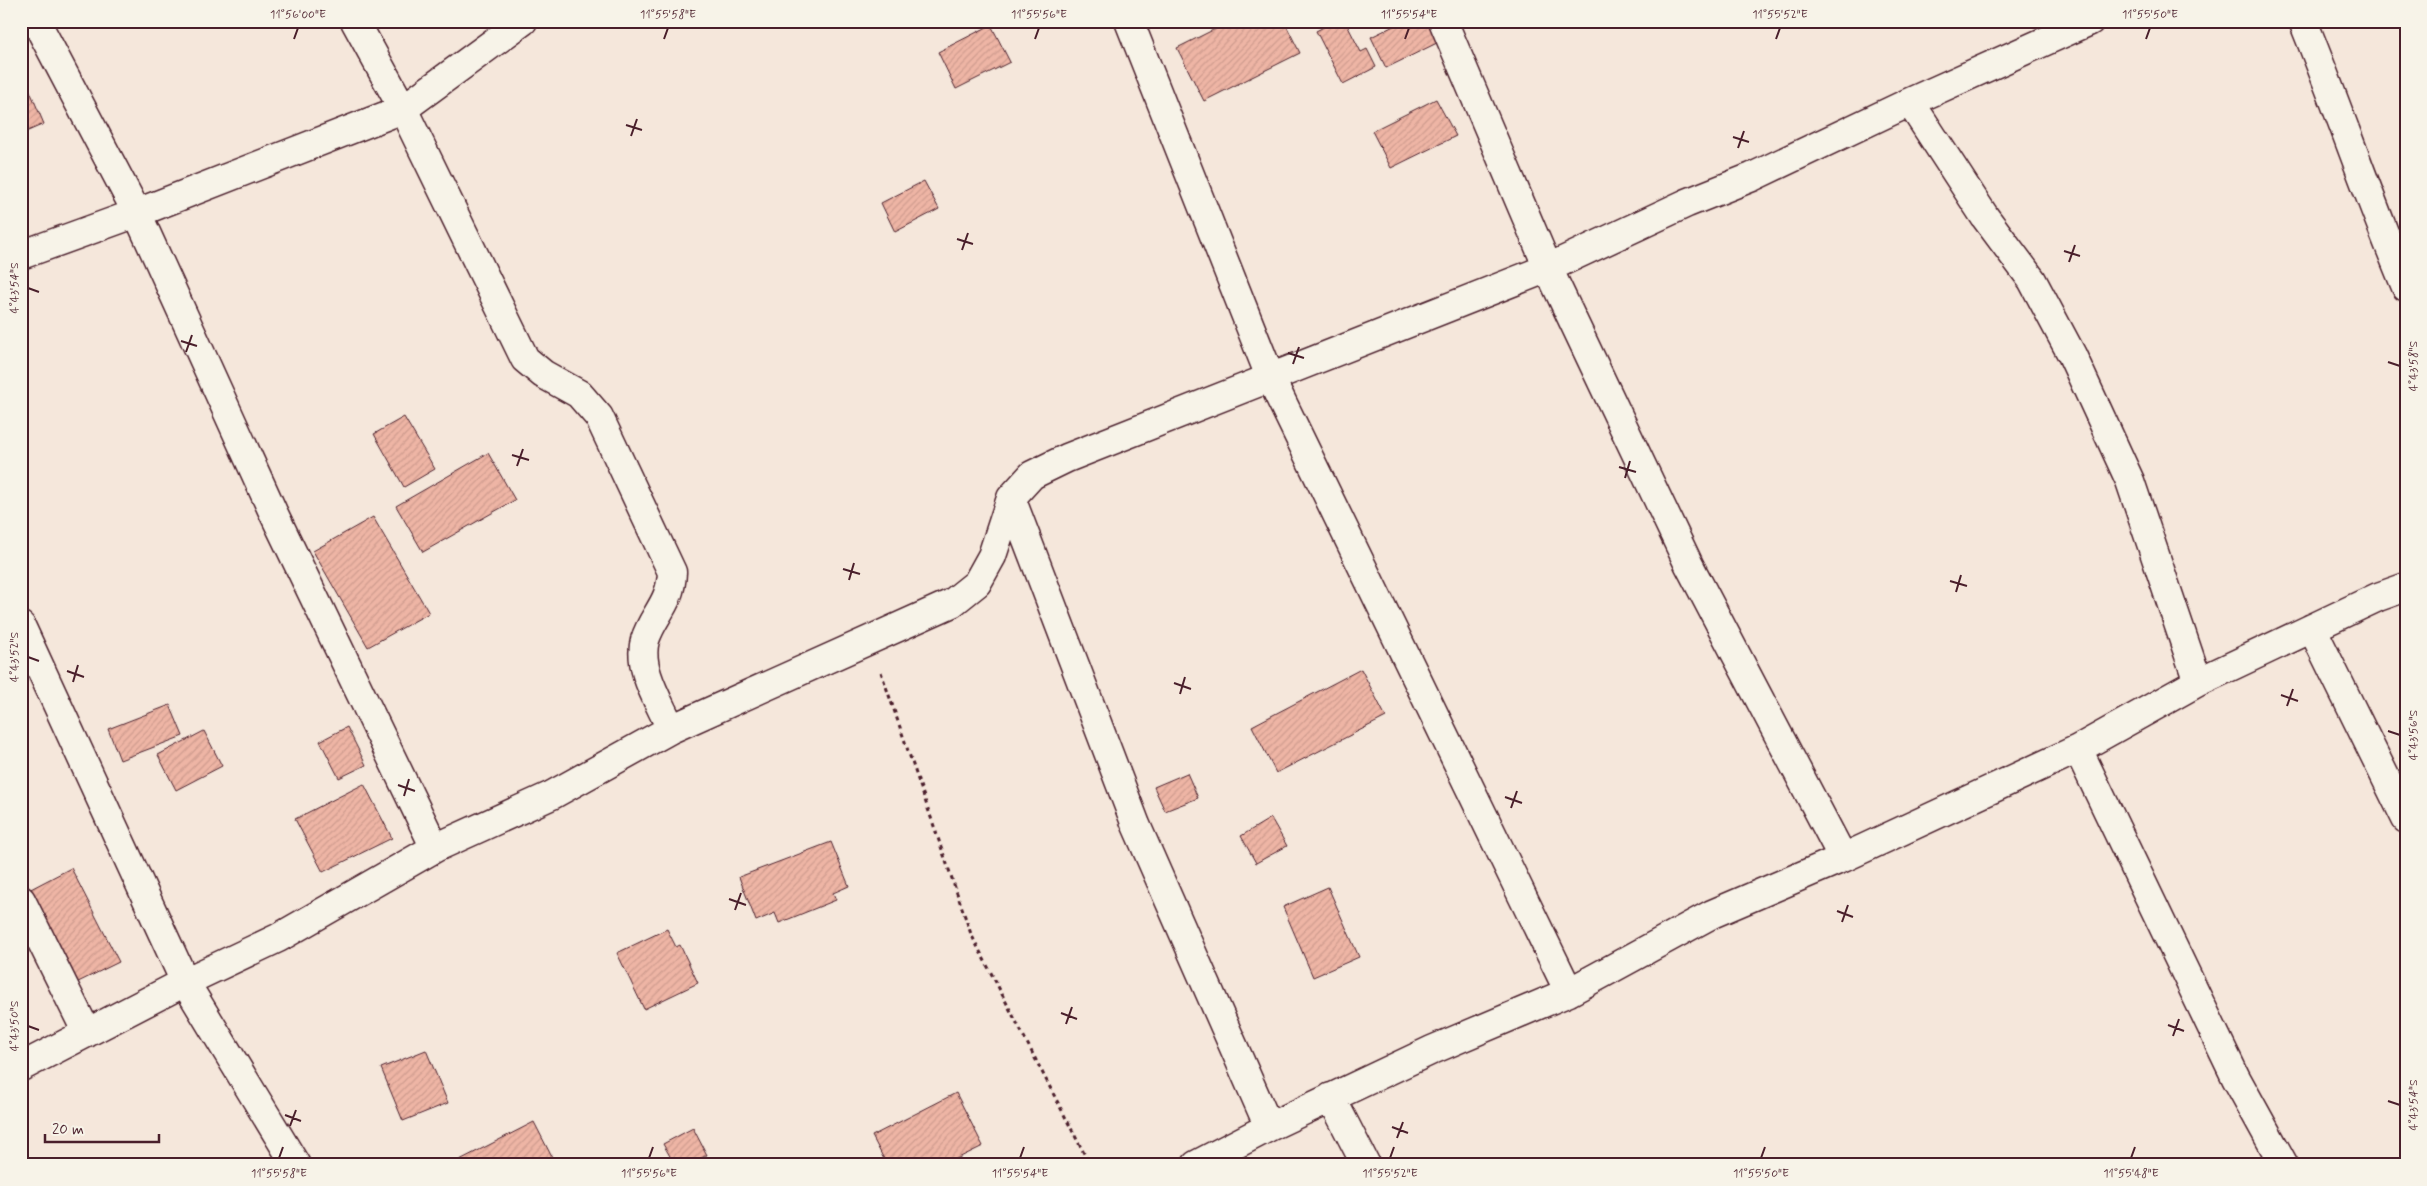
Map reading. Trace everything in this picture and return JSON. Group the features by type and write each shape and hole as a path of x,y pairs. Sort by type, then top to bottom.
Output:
{"street":[{"path":"36,21 138,213 272,512 435,848"},
{"path":"355,21 403,109 526,359 543,374 579,394 600,417 672,572 672,589 645,640 644,661 671,728"},
{"path":"21,255 138,213 403,109 523,21"},
{"path":"1129,21 1271,379 1569,992"},
{"path":"1443,21 1548,268 1689,565 1843,858"},
{"path":"21,1067 186,982 278,938 435,848 552,795 671,728 952,603 977,583 992,556 1011,498 1032,475 1068,458 1548,268 1687,203 1752,176 2090,21"},
{"path":"2303,21 2334,97 2376,214 2406,287"},
{"path":"1910,102 1985,217 2032,280 2072,355 2130,481 2198,682"},
{"path":"1011,498 1136,825 1269,1127"},
{"path":"1196,1165 1269,1127 1432,1050 1569,992 1712,914 1843,858 2078,749 2198,682 2378,597 2406,588"},
{"path":"21,626 186,982 296,1165"},
{"path":"2312,628 2406,818"},
{"path":"2078,749 2236,1078 2284,1165"},
{"path":"21,900 87,1033"},
{"path":"1331,1097 1366,1165"}],"path":[{"path":"870,639 971,934 1090,1165"}],"building":[{"path":"1231,21 1284,21 1300,53 1204,101 1177,48"},
{"path":"1335,21 1345,21 1361,52 1367,49 1376,67 1343,84 1316,31"},
{"path":"1404,21 1431,21 1441,41 1386,68 1371,37"},
{"path":"991,25 1010,62 956,89 938,52"},
{"path":"24,77 44,124 21,134 21,79"},
{"path":"1436,99 1456,136 1391,168 1372,131"},
{"path":"924,181 939,209 895,232 881,203"},
{"path":"21,216 36,249 21,255"},
{"path":"404,417 435,469 404,487 374,434"},
{"path":"488,453 515,500 423,552 396,506"},
{"path":"373,517 429,613 368,647 313,551"},
{"path":"1361,669 1386,717 1276,773 1252,726"},
{"path":"170,705 183,736 120,760 108,729"},
{"path":"347,727 366,765 339,778 320,741"},
{"path":"204,731 222,766 176,790 158,755"},
{"path":"1187,773 1198,798 1165,811 1154,787"},
{"path":"364,784 392,838 323,872 295,819"},
{"path":"1271,818 1287,846 1256,863 1241,836"},
{"path":"831,842 849,886 833,893 836,900 779,923 775,913 756,921 739,877"},
{"path":"71,868 119,962 72,985 25,892"},
{"path":"1328,887 1359,957 1313,977 1283,907"},
{"path":"667,929 676,947 680,945 698,983 644,1009 617,953"},
{"path":"426,1050 448,1103 403,1121 381,1068"},
{"path":"956,1093 983,1146 944,1165 887,1165 872,1136"},
{"path":"534,1122 556,1165 450,1165"},
{"path":"693,1128 707,1155 688,1165 675,1165 663,1144"}]}
